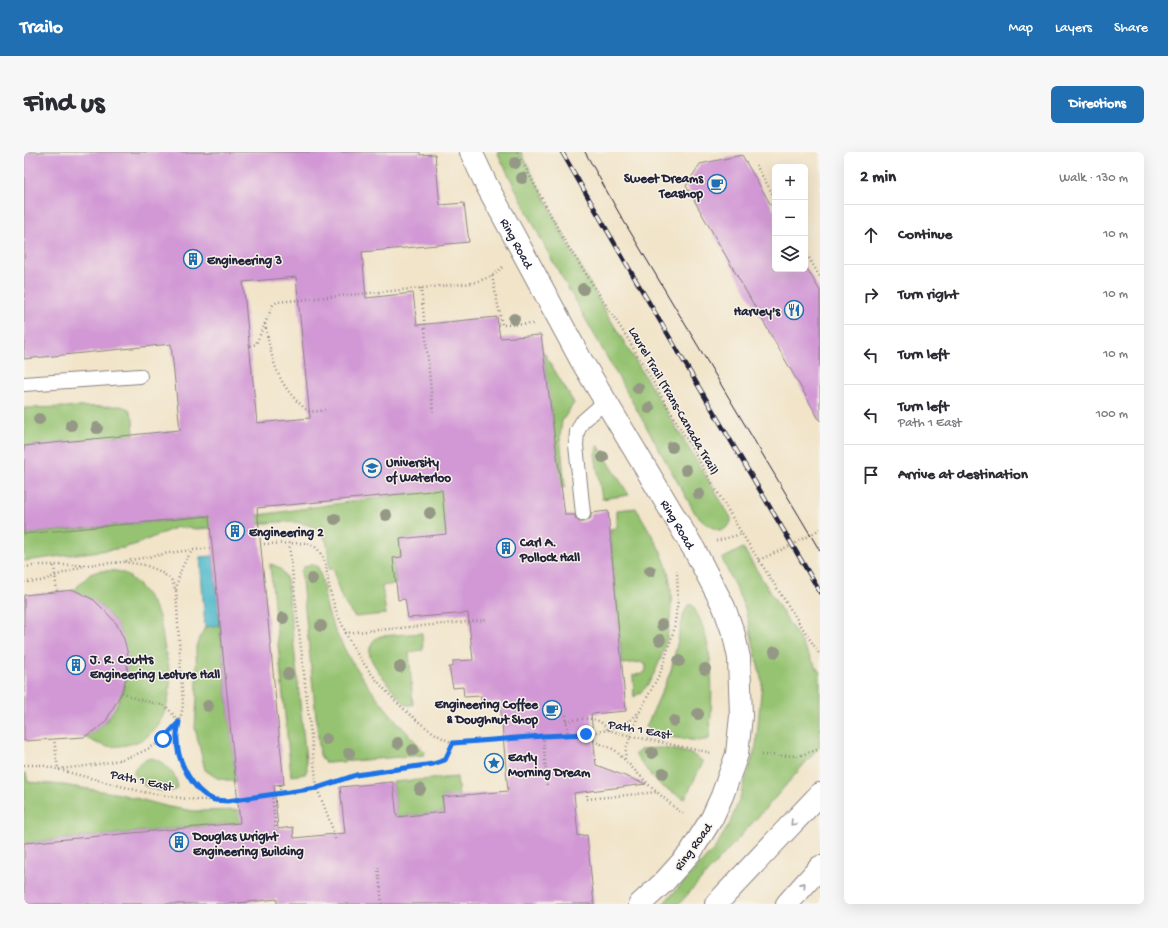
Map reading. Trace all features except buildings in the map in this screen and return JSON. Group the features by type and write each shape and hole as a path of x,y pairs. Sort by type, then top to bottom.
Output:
{"street":[{"name":"Ring Road","path":"471,152 493,197 581,360 695,551 724,607 736,643 741,677 741,716 737,754 722,796 712,818 690,853 664,882 640,904"},
{"path":"716,904 820,794"},
{"path":"787,904 820,866"}],"lane":[{"path":"24,384 140,376"},
{"path":"583,514 576,445 577,432 582,422 606,401"}],"path":[{"name":"Laurel Trail (Trans-Canada Trail)","path":"517,152 564,240 628,339 742,534 820,655"},
{"path":"756,164 772,193"},
{"path":"808,256 820,278"},
{"path":"250,346 256,344 273,305 277,302 473,283 492,276 506,265"},
{"path":"492,276 502,325 540,324"},
{"path":"421,288 433,412"},
{"path":"265,324 273,363 278,376 287,389 292,396 308,411 317,412 325,410"},
{"path":"759,560 792,545 820,529"},
{"path":"711,542 742,534"},
{"path":"289,543 317,788 331,824 336,842"},
{"path":"260,544 306,543 312,544 317,549 323,557 331,595 345,633 361,660 384,690 420,724 443,739 453,743"},
{"path":"24,567 85,566 124,562 175,552 212,548"},
{"path":"192,550 183,564 178,576 176,591 184,705 176,740 179,755 189,777 200,792 213,800"},
{"path":"124,562 145,565 160,571 171,579 176,591"},
{"path":"54,566 57,592"},
{"path":"24,582 41,581 85,566"},
{"path":"625,759 626,749 640,711 661,672 674,630 678,600 676,566"},
{"path":"345,633 487,620"},
{"path":"122,692 136,699 166,706 179,722"},
{"path":"566,721 592,719 604,724 608,730 632,719 640,711"},
{"path":"566,715 568,734 594,741 615,750 657,792 680,812 687,814"},
{"path":"54,738 58,770 91,766 130,758 163,739 179,722"},
{"name":"Path 1 East","path":"24,765 41,765 143,792 187,799 227,801 317,788 356,775 433,764 445,760 453,743 568,734 586,734 608,730 715,753"},
{"path":"543,736 547,787"},
{"path":"754,755 798,756 820,749"},
{"path":"280,785 280,793"},
{"path":"587,792 587,799 657,792"},
{"path":"272,794 277,839"},
{"path":"378,867 382,904"}],"green space":[{"path":"497,152 521,152 574,255 604,309 730,516 730,523 723,530 715,529 710,526 695,513 547,251"},
{"path":"543,351 574,403 562,421 560,437 565,487 561,488"},
{"path":"121,406 129,409 133,418 134,435 24,446 24,408"},
{"path":"598,445 629,495 602,499 595,454"},
{"path":"450,487 452,514 444,515 446,534 400,539 402,557 393,558 396,584 382,586 386,614 355,617 340,594 334,569 329,569 327,544 321,533 306,524 296,522 258,524 253,516"},
{"path":"636,508 665,562 669,576 671,609 665,643 654,674 646,687 634,697 633,675 643,674 646,670 646,665 641,662 622,664 610,529 617,528 617,510"},
{"path":"215,516 210,528 198,529 177,527 137,544 123,548 24,561 24,534"},
{"path":"743,548 820,673 820,746 679,904 663,904 715,848 730,823 756,746 762,682 745,608 722,559"},
{"path":"270,564 281,569 287,580 307,770 305,774 291,776"},
{"path":"310,564 318,567 322,579 329,615 342,645 370,688 425,752 424,755 328,763 324,762 320,755 301,571 304,567"},
{"path":"99,571 116,571 127,575 133,579 149,598 159,617 170,677 170,688 166,709 156,728 140,741 111,747 102,745 84,737 102,726 114,710 120,699 126,674 126,648 116,624 106,611 96,602 74,590 90,574"},
{"path":"688,605 692,605 700,619 709,652 711,670 712,688 709,739 699,741 661,736 650,732 646,727 671,671 684,613"},
{"path":"220,625 236,782 217,778 205,770 195,728 197,698 196,646 205,627"},
{"path":"422,633 423,650 409,652 413,705 406,705 375,667 370,656 370,646 373,641 381,636"},
{"path":"661,748 689,753 703,762 685,799 663,787 652,777 635,754 642,749"},
{"path":"150,758 160,761 169,769 176,779 177,789 160,791 142,784 136,778 134,771 138,765"},
{"path":"24,773 26,773 28,782 63,785 120,794 169,807 194,811 242,810 244,822 24,843"},
{"path":"457,777 459,796 442,797 444,812 397,817 393,782"}],"water":[{"path":"213,556 220,625 205,627 200,557"}],"tram line":[{"path":"585,152 619,213 820,551"}],"railway":[{"path":"562,152 820,592"}],"place":[{"name":"Sweet Dreams Teashop","path":"717,184"},
{"name":"Engineering 3","path":"193,259"},
{"name":"Harvey's","path":"794,310"},
{"name":"University of Waterloo","path":"372,468"},
{"name":"Engineering 2","path":"235,531"},
{"name":"Carl A. Pollock Hall","path":"506,548"},
{"name":"J. R. Coutts Engineering Lecture Hall","path":"76,665"},
{"name":"Engineering Coffee & Doughnut Shop","path":"552,710"},
{"name":"Early Morning Dream","path":"494,763"},
{"name":"Douglas Wright Engineering Building","path":"179,842"}],"route":[{"path":"163,739 179,722 176,740 179,755 189,777 200,792 213,800 227,801 317,788 356,775 433,764 445,760 453,743 586,734"}]}
